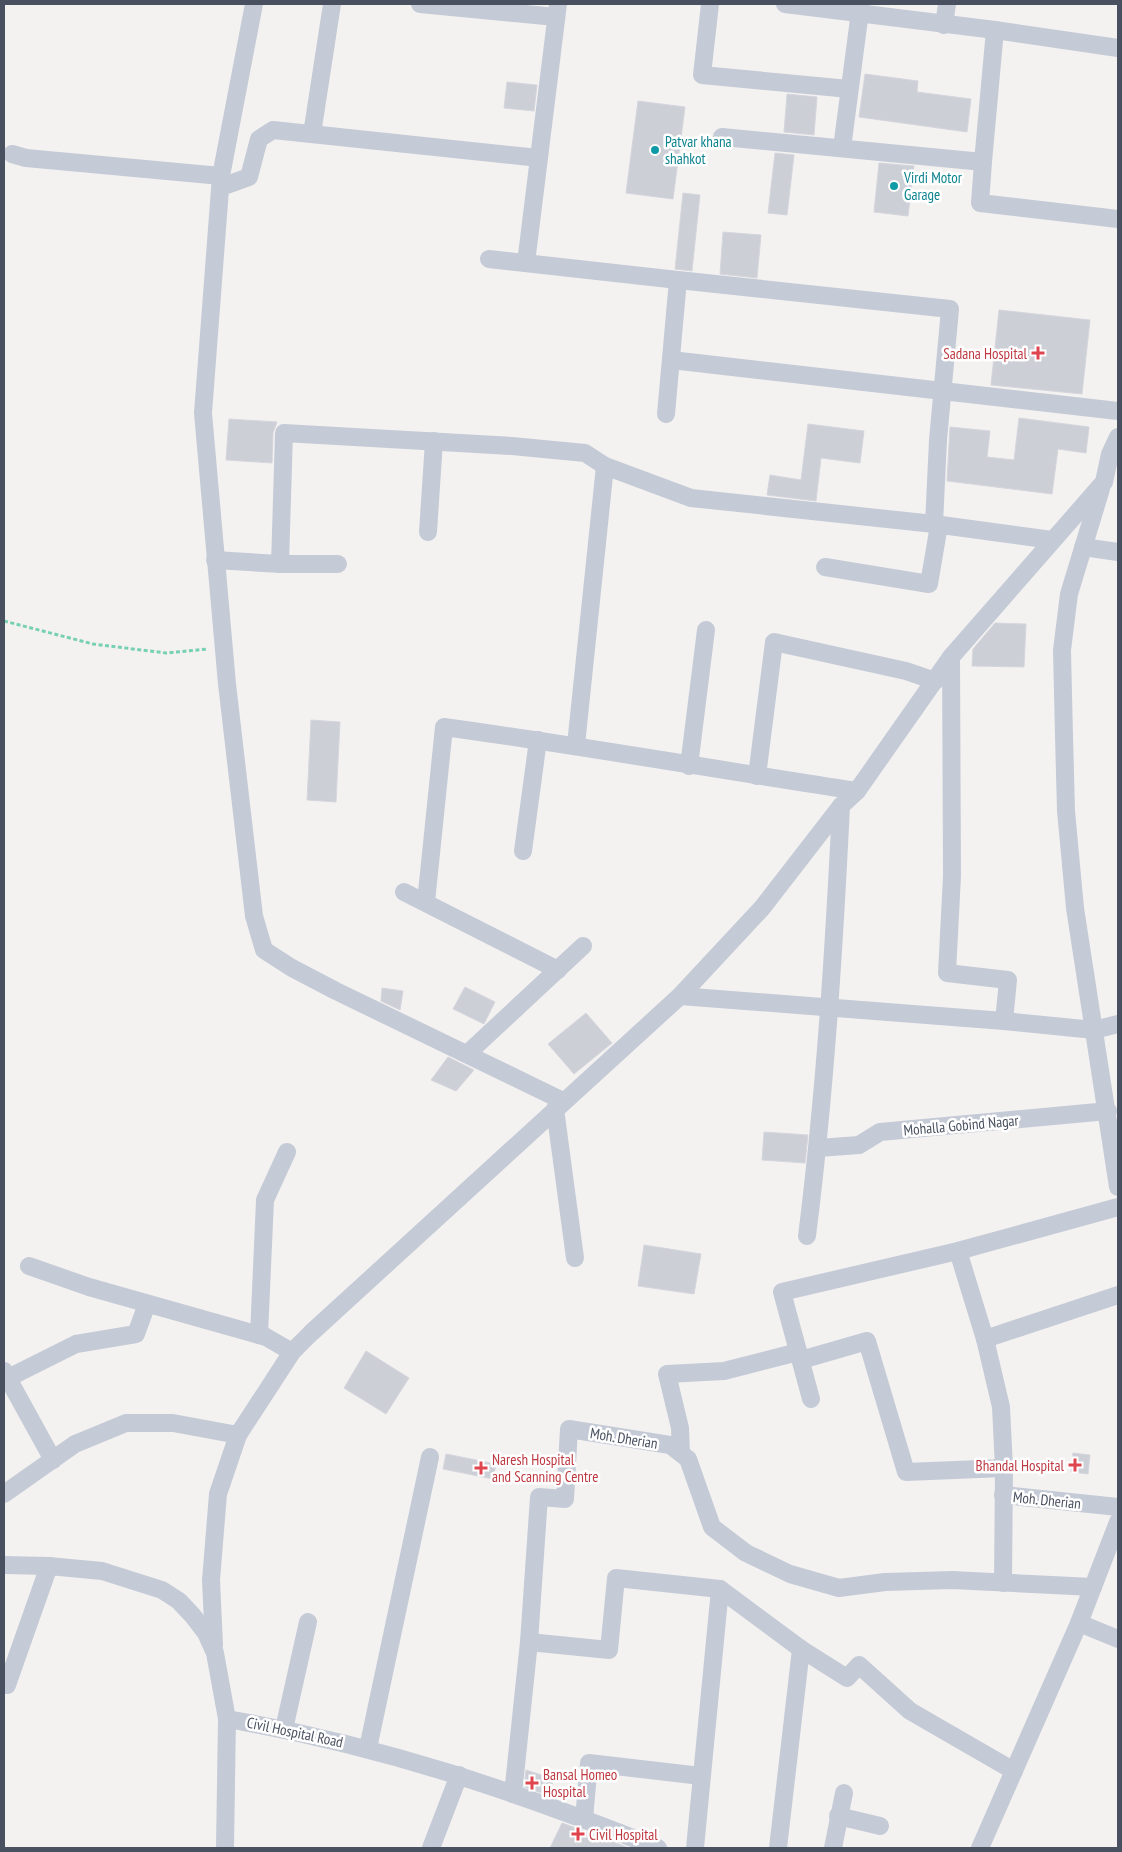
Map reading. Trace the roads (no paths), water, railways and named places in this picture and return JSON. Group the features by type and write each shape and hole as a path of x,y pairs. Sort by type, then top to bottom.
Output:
{"street":[{"path":"254,4 221,182 203,413 215,560 254,916 264,950 301,973 467,1054 559,1105"},
{"path":"312,134 332,4"},
{"path":"420,4 557,10 526,263"},
{"path":"710,4 702,75 849,89"},
{"path":"785,4 860,9 944,24 1118,48"},
{"path":"944,24 947,4"},
{"path":"842,148 860,9"},
{"path":"995,30 980,202 1118,219"},
{"path":"12,154 26,158 221,182 249,176 259,139 273,130 539,158"},
{"path":"722,137 983,162"},
{"path":"489,259 950,309 942,391 936,525 929,584 825,567"},
{"path":"666,414 678,280"},
{"path":"670,360 1118,412"},
{"path":"280,564 284,433 434,441 585,453 605,466 691,498 1052,540"},
{"path":"1118,437 1110,454 1104,482 1069,594 1062,650 1066,811 1075,908 1108,1111 1118,1187"},
{"path":"428,532 434,441"},
{"path":"576,745 605,466"},
{"path":"215,1653 211,1580 218,1494 238,1435 292,1352 341,1303 680,996 718,958 762,908 841,806 857,791 903,722 951,658 1104,482"},
{"path":"1083,546 1118,552"},
{"path":"215,560 280,564 338,564"},
{"path":"689,766 706,630"},
{"path":"757,776 774,642 906,671 935,681"},
{"path":"951,658 952,876 948,973 1008,980 1004,1021"},
{"path":"426,902 444,727 576,745 689,766 857,791"},
{"path":"523,851 538,740"},
{"path":"807,1236 818,1148 830,1007 841,806"},
{"path":"404,892 558,970"},
{"path":"467,1054 583,946"},
{"path":"680,996 1004,1021 1094,1030 1118,1024"},
{"path":"559,1105 575,1258"},
{"name":"Mohalla Gobind Nagar","path":"818,1148 859,1145 880,1132 1108,1111"},
{"path":"259,1335 265,1200 287,1152"},
{"path":"811,1399 782,1292 958,1251 1118,1207"},
{"path":"958,1251 986,1340 1001,1407 1004,1468 1003,1495"},
{"path":"29,1266 89,1287 259,1335 292,1352"},
{"path":"986,1340 1118,1294"},
{"path":"53,1460 5,1376 76,1344 136,1334 147,1304"},
{"path":"1004,1468 906,1472 867,1341 724,1370 667,1374 680,1428 681,1453 688,1459 712,1527 746,1554 790,1574 839,1588 885,1582 952,1580 1094,1588"},
{"path":"4,1494 75,1444 126,1423 173,1423 238,1435"},
{"name":"Moh. Dherian","path":"513,1794 529,1642 539,1497 564,1499 569,1429 670,1445 681,1453"},
{"path":"368,1748 430,1457"},
{"name":"Moh. Dherian","path":"1003,1583 1003,1495 1118,1507"},
{"path":"980,1848 1094,1588 1112,1562 1118,1522"},
{"name":"Civil Hospital Road","path":"4,1565 49,1566 102,1572 162,1590 179,1601 206,1633 215,1653 227,1719 284,1729 368,1748 458,1775 584,1819 658,1848"},
{"path":"4,1685 6,1685 49,1566"},
{"path":"529,1642 609,1650 616,1578 720,1589 801,1649 847,1678 860,1665 910,1711 1014,1771"},
{"path":"695,1848 720,1589"},
{"path":"284,1729 308,1622"},
{"path":"1079,1623 1118,1639"},
{"path":"778,1848 801,1649"},
{"path":"225,1848 227,1719"},
{"path":"584,1819 589,1763 701,1776"},
{"path":"431,1848 458,1775"},
{"path":"833,1848 844,1793"},
{"path":"838,1816 880,1826"}],"place":[{"name":"Patvar khana shahkot","path":"655,150"},
{"name":"Virdi Motor Garage","path":"894,186"},
{"name":"Sadana Hospital","path":"1038,353"},
{"name":"Bhandal Hospital","path":"1075,1465"},
{"name":"Naresh Hospital and Scanning Centre","path":"481,1468"},
{"name":"Bansal Homeo Hospital","path":"532,1783"},
{"name":"Civil Hospital","path":"578,1834"}]}
